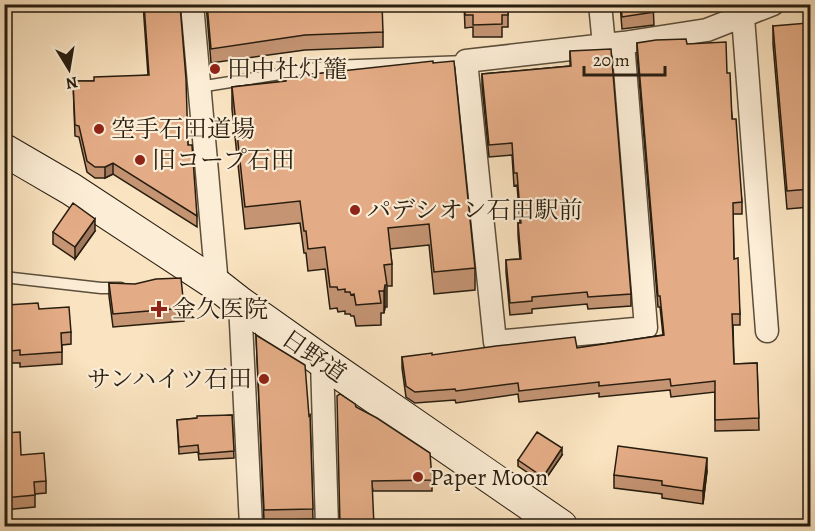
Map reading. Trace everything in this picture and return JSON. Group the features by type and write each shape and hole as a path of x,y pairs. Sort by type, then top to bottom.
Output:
{"street":[{"path":"192,4 199,87 228,294 251,526"},
{"path":"600,4 614,44 646,328 495,342 466,61 614,44 707,30 773,4"},
{"path":"743,17 767,331"},
{"name":"日野道","path":"4,150 71,189 185,269 228,294 561,526"},
{"path":"322,361 327,526"}],"lane":[{"path":"199,87 330,66 466,61"},
{"path":"4,277 101,288 135,289"}],"building":[{"name":"旧コープ石田","path":"144,4 180,5 188,145 192,145 197,216 113,163 105,167 95,167 87,161 79,126 75,125 73,81 94,81 94,77 149,75"},
{"path":"207,4 263,4 263,9 296,4 382,4 383,32 305,35 211,49"},
{"path":"465,4 508,4 508,15 502,15 502,24 473,25 473,15 465,15"},
{"path":"621,4 653,4 654,12 622,17"},
{"path":"808,23 810,189 787,191 773,26"},
{"path":"686,39 687,44 726,42 732,119 736,119 742,202 733,203 734,259 738,258 740,314 732,314 734,364 757,363 759,418 715,420 715,381 671,386 670,379 599,386 599,382 519,391 518,383 456,391 455,389 415,392 406,386 402,357 575,337 577,348 664,335 660,296 658,296 637,43"},
{"path":"611,49 631,294 588,297 587,292 532,297 532,301 510,303 506,260 521,259 517,173 514,173 512,143 489,145 482,74 571,66 570,51"},
{"path":"433,61 433,63 454,61 475,268 434,272 429,224 388,228 392,264 384,265 387,285 384,291 379,291 381,303 356,305 354,294 345,292 345,289 338,290 337,287 330,287 325,247 308,249 300,201 245,207 232,87 286,81 286,77"},
{"path":"73,203 95,219 75,247 53,232"},
{"path":"181,278 184,308 113,314 109,283 135,284 156,279"},
{"path":"38,303 39,309 69,307 71,332 61,333 62,352 20,355 20,350 10,351 7,305"},
{"path":"256,335 305,365 310,415 313,509 264,510"},
{"path":"340,394 356,407 430,453 432,480 372,481 374,526 340,526 337,396"},
{"path":"232,415 234,451 199,454 198,445 179,447 177,420 197,418 197,416"},
{"path":"20,432 21,455 44,453 46,481 34,482 35,495 4,498 4,433"},
{"path":"537,432 562,448 543,477 518,460"},
{"path":"618,446 707,458 703,491 662,485 662,481 614,475"},
{"path":"56,524 56,526 21,526"}],"place":[{"name":"田中社灯籠","path":"215,69"},
{"name":"空手石田道場","path":"99,129"},
{"name":"旧コープ石田","path":"140,160"},
{"name":"パデシオン石田駅前","path":"355,210"},
{"name":"金久医院","path":"159,309"},
{"name":"サンハイツ石田","path":"264,379"},
{"name":"Paper Moon","path":"418,477"}]}
